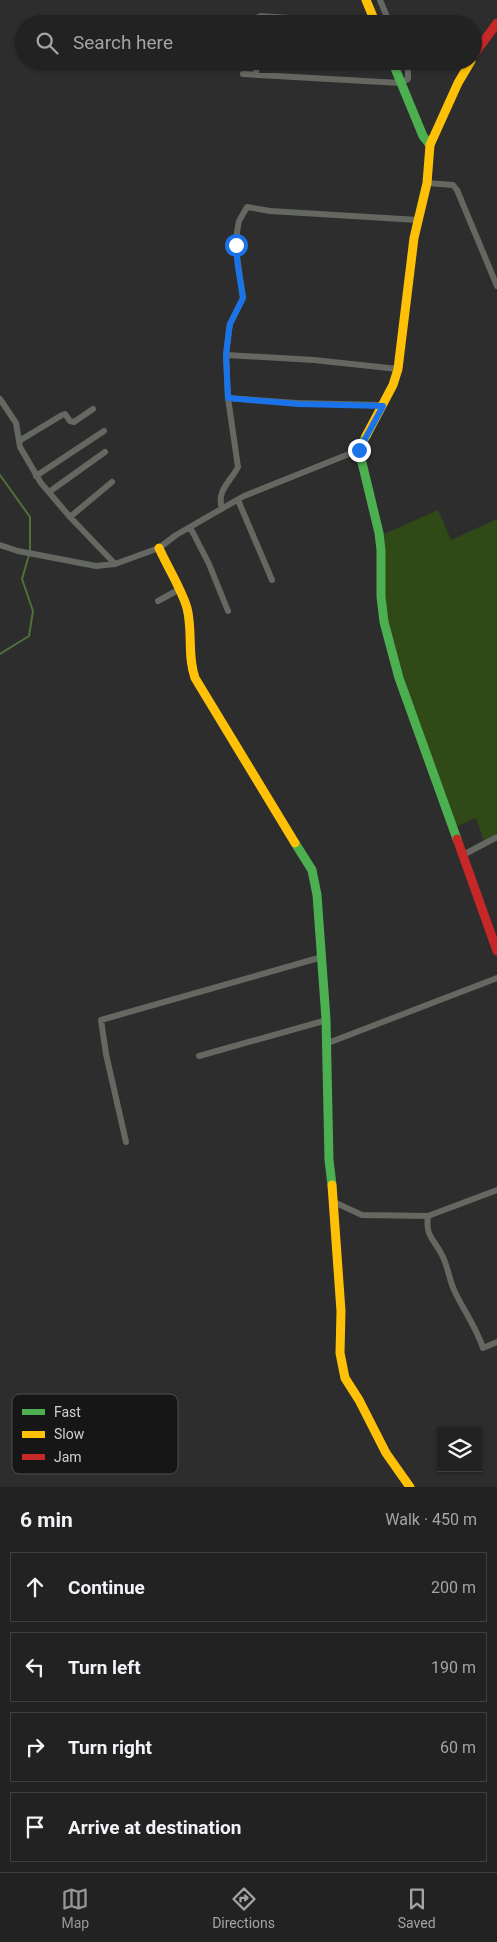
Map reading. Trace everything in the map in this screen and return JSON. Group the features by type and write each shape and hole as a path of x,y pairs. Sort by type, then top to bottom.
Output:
{"street":[{"path":"366,0 373,15"},
{"path":"380,0 386,15"},
{"path":"482,45 495,29"},
{"path":"256,70 256,74"},
{"path":"395,70 423,136 430,145"},
{"path":"243,74 400,83 408,79 407,70"},
{"path":"0,544 18,551 96,566 115,564 159,548 168,540 238,500 292,476 359,450 394,385 398,369 418,220 426,183 430,145 465,70"},
{"path":"426,183 453,185 458,190 497,286"},
{"path":"222,508 220,498 222,490 238,467 228,398 226,355 230,324 243,298 236,257 237,232 239,221 247,207 270,211 418,220"},
{"path":"226,355 314,360 398,369"},
{"path":"228,398 298,404 383,406"},
{"path":"0,399 16,423 20,447 36,476 70,517 115,564"},
{"path":"19,441 62,415 65,414 74,422 93,410"},
{"path":"36,476 104,431"},
{"path":"359,450 379,533 382,567 382,610 387,636 399,678 497,951"},
{"path":"48,492 105,452"},
{"path":"70,517 112,482"},
{"path":"238,500 272,580"},
{"path":"190,527 209,564 228,611"},
{"path":"159,548 189,615 192,670 195,678 312,870 327,1020 329,1165 336,1203 335,1216 341,1311 341,1364 345,1378 359,1400 386,1453 410,1487"},
{"path":"158,601 178,590"},
{"path":"463,855 497,836"},
{"path":"126,1142 106,1054 101,1020 322,957"},
{"path":"328,1043 497,978"},
{"path":"200,1056 327,1020"},
{"path":"336,1203 362,1215 428,1216 497,1190"},
{"path":"428,1216 427,1229 429,1236 442,1254 456,1294 478,1334 483,1348 497,1342"}],"green space":[{"path":"438,510 451,540 497,519 497,833 484,841 476,818 456,827 402,677 385,616 382,535"}],"waterway":[{"path":"0,475 30,517 30,550"},
{"path":"0,654 29,636 33,611 22,579 29,555"}],"traffic: fast":[{"path":"396,70 423,136 430,145"},
{"path":"366,436 359,450 379,533 381,597 384,622 399,678 457,839"},
{"path":"295,843 312,870 317,895 326,1019 329,1160 332,1185"}],"traffic: slow":[{"path":"366,0 372,15"},
{"path":"366,436 393,385 398,369 414,238 427,183 430,145 466,70"},
{"path":"159,548 187,608 190,626 191,661 195,678 295,843"},
{"path":"332,1185 341,1311 340,1353 345,1378 359,1400 386,1453 410,1487"}],"traffic: jam":[{"path":"482,44 497,23"},
{"path":"457,839 497,951"}],"route":[{"path":"236,245 236,257 243,298 229,330 226,355 228,398 298,404 383,406 359,450"}]}
